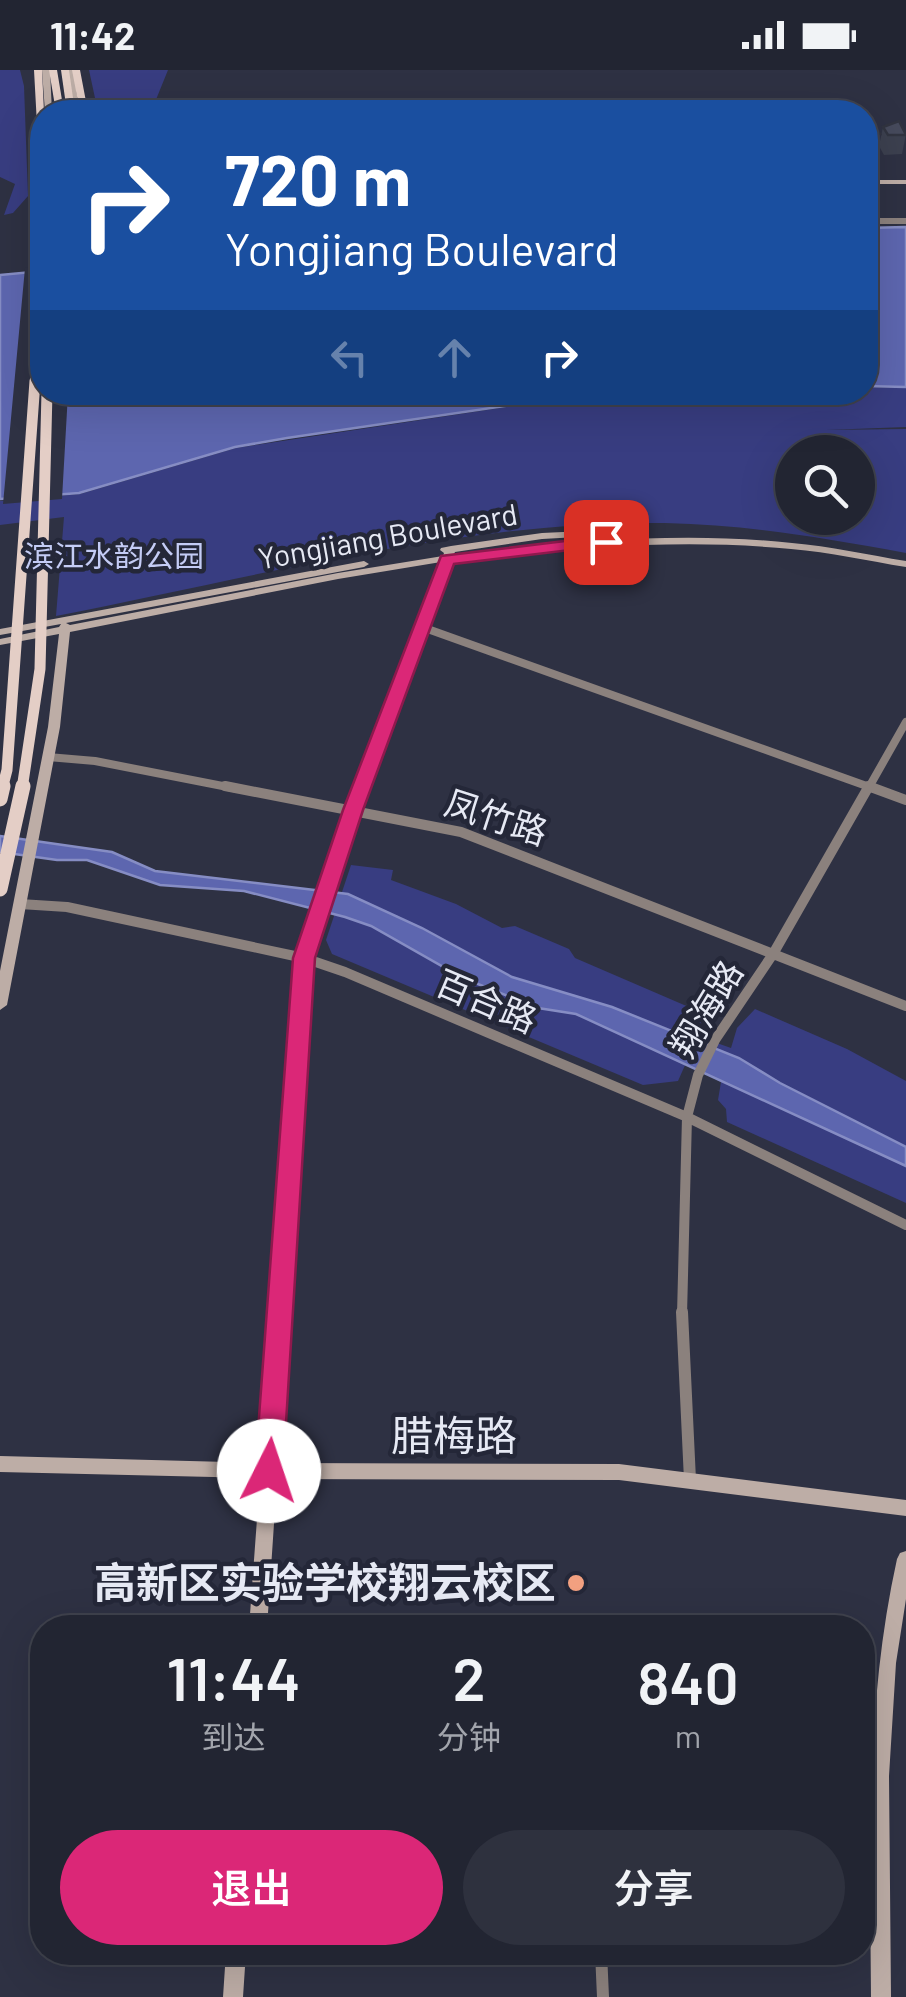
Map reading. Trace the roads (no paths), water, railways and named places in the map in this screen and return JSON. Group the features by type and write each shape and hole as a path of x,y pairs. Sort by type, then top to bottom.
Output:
{"main road":[{"path":"38,70 40,100"},
{"path":"50,70 57,100"},
{"path":"70,70 73,100"},
{"path":"70,70 80,100"},
{"path":"0,799 7,770 33,405"},
{"path":"0,888 27,766 40,669 46,405"}],"street":[{"path":"49,100 50,70"},
{"path":"878,184 906,185"},
{"path":"878,221 906,221"},
{"name":"Yongjiang Boulevard","path":"0,642 65,625 449,554 596,532 708,531 906,556"},
{"name":"Yongjiang Boulevard","path":"449,554 681,539 799,548 906,564"},
{"path":"259,1615 304,958 353,810 449,554"},
{"path":"0,1005 48,757 65,625"},
{"name":"Yongjiang Boulevard","path":"0,632 65,625"},
{"path":"422,627 906,800"},
{"name":"翔海路","path":"690,1480 682,1309 687,1116 698,1075 714,1040 773,954 906,722"},
{"name":"凤竹路","path":"48,757 95,761 477,837 906,1006"},
{"name":"百合路","path":"20,904 66,907 304,958 687,1116 906,1225"},
{"name":"腊梅路","path":"0,1464 269,1471 619,1472 906,1508"},
{"path":"881,1997 879,1838 887,1680 906,1560"},
{"path":"233,1997 235,1965"},
{"path":"601,1965 602,1997"}],"water":[{"path":"906,227 906,387 878,386 878,228"},
{"path":"30,272 30,405 512,405 235,447 79,493 0,499 0,275"},
{"path":"0,836 112,852 155,871 348,894 422,928 512,977 612,1007 739,1058 906,1147 906,1166 576,1014 538,1008 463,978 371,926 244,891 160,885 87,860 0,852"}],"place":[{"name":"高新区实验学校翔云校区","path":"576,1583"}],"park label":[{"name":"滨江水韵公园","path":"114,557"}]}
